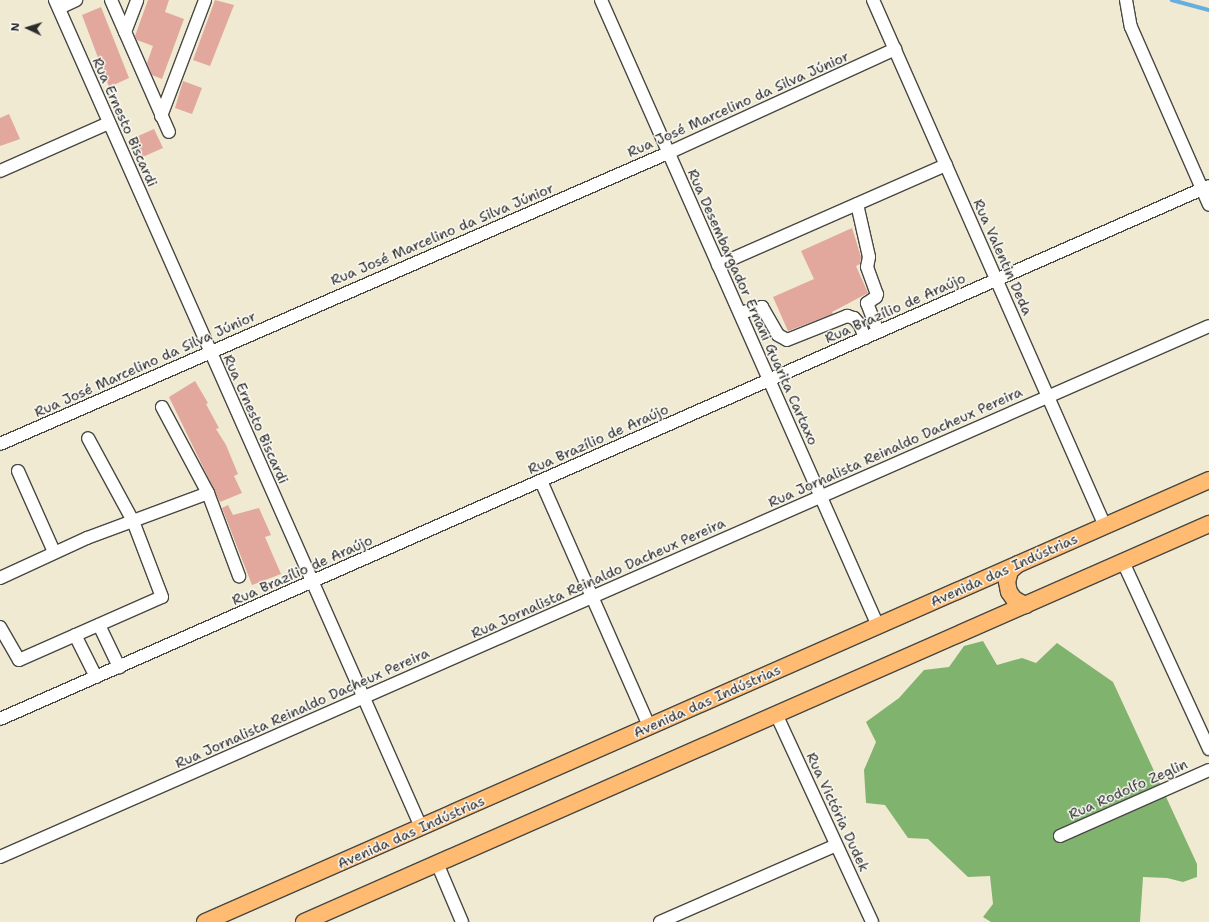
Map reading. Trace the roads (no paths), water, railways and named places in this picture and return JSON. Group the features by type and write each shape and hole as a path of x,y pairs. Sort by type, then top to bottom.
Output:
{"main road":[{"name":"Avenida das Indústrias","path":"205,922 1209,480"},
{"path":"304,922 1209,524"},
{"path":"1018,564 1010,571 1008,582 1009,592 1014,599 1025,605"}],"street":[{"path":"57,4 76,0"},
{"path":"111,0 169,132"},
{"path":"125,32 137,0"},
{"path":"161,116 205,0"},
{"name":"Rua Desembargador Ernani Guarita Cartaxo","path":"601,0 878,626"},
{"name":"Rua Valentin Deda","path":"873,0 1105,526"},
{"path":"1126,0 1131,27 1206,188 1209,205"},
{"name":"Rua Ernesto Biscardi","path":"57,4 420,827"},
{"name":"Rua José Marcelino da Silva Júnior","path":"0,444 668,152 895,49"},
{"path":"0,171 109,122"},
{"path":"718,265 946,165"},
{"name":"Rua Brazílio de Araújo","path":"0,719 1206,188"},
{"path":"857,204 870,257 866,267 877,294 876,297 867,304 878,332"},
{"path":"740,313 762,307 778,335 787,340 847,316 854,318 860,325 865,338"},
{"name":"Rua Jornalista Reinaldo Dacheux Pereira","path":"0,857 1209,326"},
{"path":"162,407 208,493 239,576"},
{"path":"0,627 19,660 162,597 133,521 88,438"},
{"path":"18,471 54,552"},
{"path":"541,481 649,726"},
{"path":"0,578 54,552 208,493"},
{"path":"1123,562 1209,749"},
{"path":"99,625 119,667"},
{"path":"75,635 96,677"},
{"name":"Rua Victória Dudek","path":"776,714 872,922"},
{"name":"Rua Rodolfo Zeglin","path":"1060,836 1209,770"},
{"path":"660,922 836,845"},
{"path":"437,864 462,922"}],"waterway":[{"path":"1172,0 1209,10"}]}
